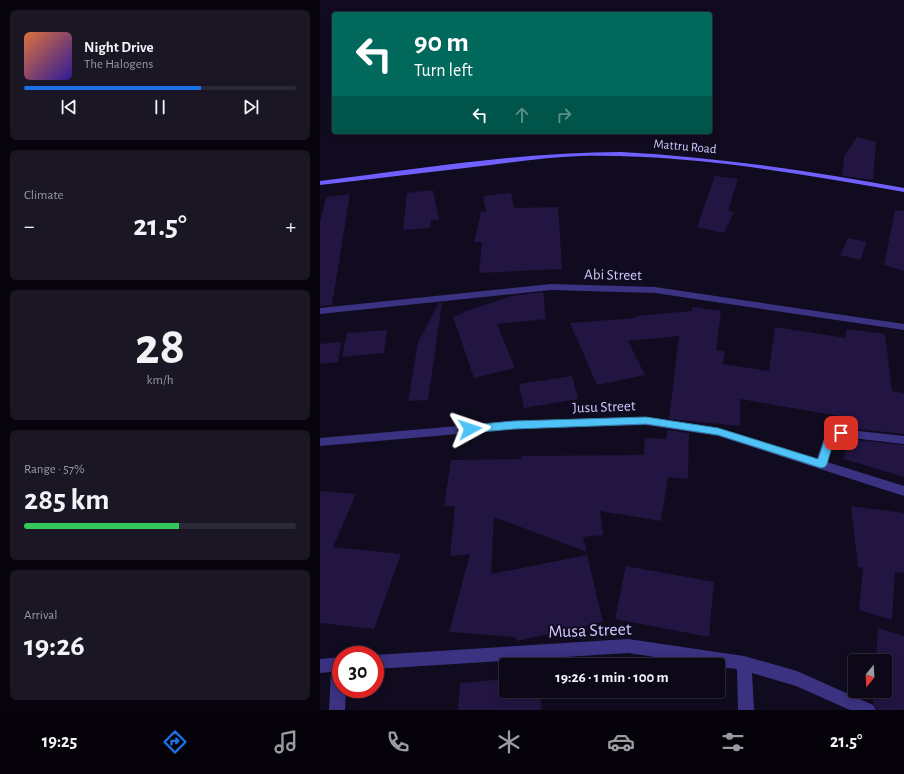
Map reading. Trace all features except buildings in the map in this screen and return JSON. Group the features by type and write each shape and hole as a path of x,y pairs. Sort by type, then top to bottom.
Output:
{"main road":[{"name":"Mattru Road","path":"320,183 528,158 580,154 629,154 734,163 819,175 904,190"}],"street":[{"name":"Abi Street","path":"320,310 551,287 655,290 904,327"},
{"name":"Jusu Street","path":"320,442 514,425 646,421 718,432 904,491"},
{"path":"821,464 828,441 841,433 904,440"},
{"name":"Musa Street","path":"384,661 628,646 744,663 797,679 868,710"},
{"path":"744,663 746,710"},
{"path":"320,666 332,665"},
{"path":"337,710 338,698"}],"route":[{"path":"470,429 514,425 646,421 718,432 821,464 828,441 841,433"}]}
